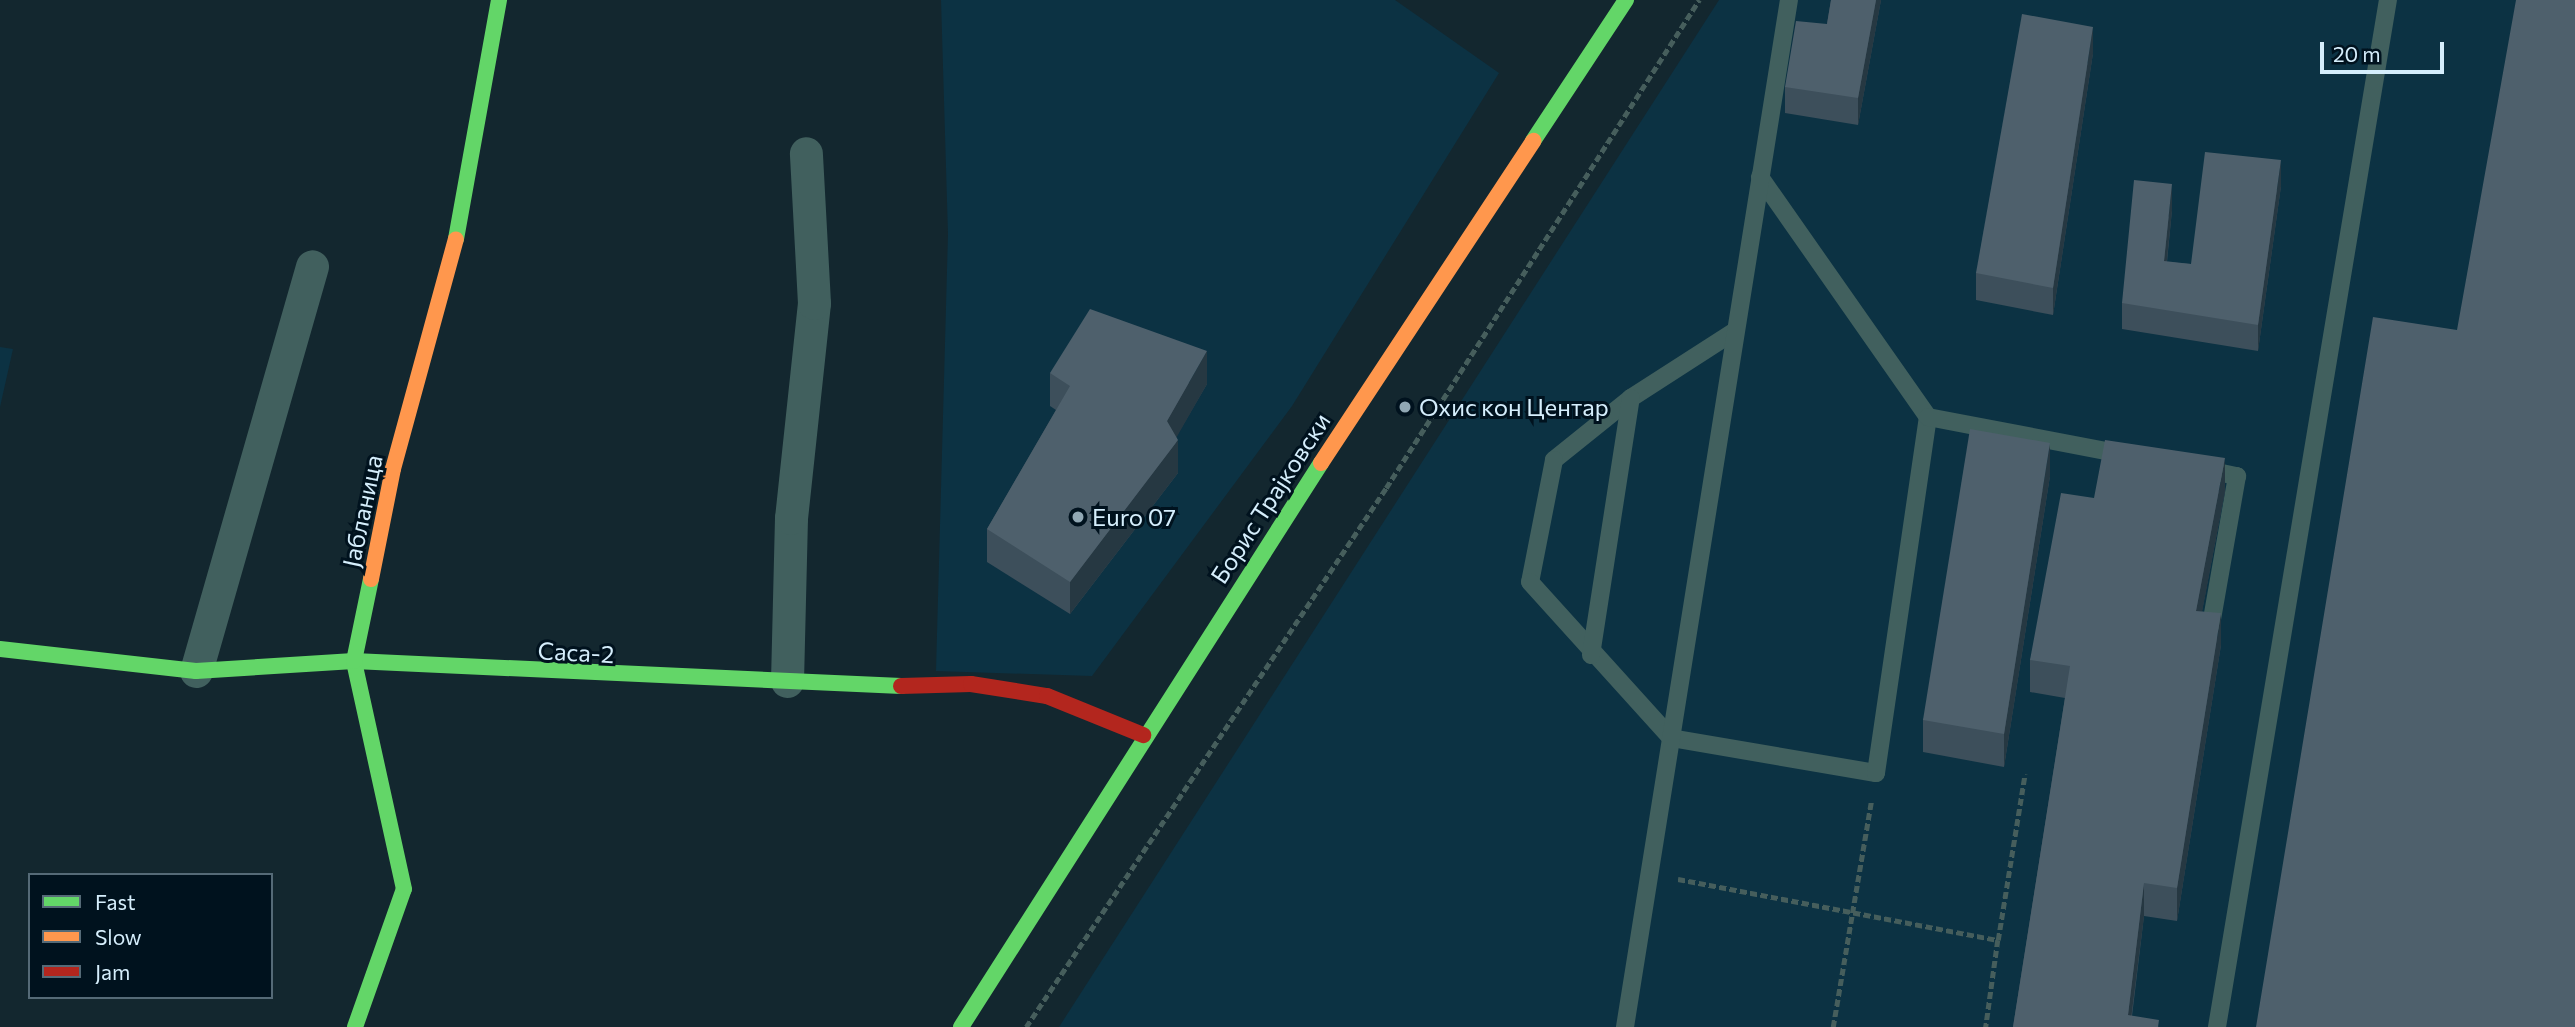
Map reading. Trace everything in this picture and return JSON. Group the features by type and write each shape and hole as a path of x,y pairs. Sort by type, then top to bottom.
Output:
{"street":[{"name":"Јабланица","path":"355,1027 404,889 355,662 393,468 456,239 499,0"},
{"name":"Борис Трајковски","path":"961,1027 1143,735 1626,0"},
{"path":"788,681 791,518 814,303 807,153"},
{"path":"196,671 312,266"},
{"name":"Саса-2","path":"2,653 196,671 355,662 788,681 984,686 1048,696 1143,735"}],"lane":[{"path":"1625,1027 1789,0"},
{"path":"2217,1027 2388,0"},
{"path":"1735,331 1631,398 1554,460 1530,582 1591,655 1671,738 1876,773 1928,417 1760,177"},
{"path":"1591,655 1631,398"},
{"path":"1928,417 2143,458"},
{"path":"2183,466 2237,476 2211,625"}],"path":[{"path":"1026,1027 1386,488 1699,0"},
{"path":"1833,1027 1876,773"},
{"path":"1986,1027 2025,774"},
{"path":"1649,873 1998,940"}],"shaded area":[{"path":"941,0 1395,0 1499,73 1292,406 1092,676 936,671 948,234"},
{"path":"1719,0 2575,0 2575,1027 1059,1027"},
{"path":"0,347 13,349 0,407"}],"building":[{"path":"1831,0 1876,0 1858,98 1785,87 1796,21 1827,24"},
{"path":"2516,0 2575,0 2575,1027 2256,1027 2373,317 2457,330"},
{"path":"2022,14 2093,27 2053,288 1976,273"},
{"path":"2205,152 2281,160 2258,325 2122,303 2134,180 2172,184 2164,261 2191,264"},
{"name":"Euro 07","path":"1090,309 1207,351 1167,421 1178,440 1070,582 987,529 1070,386 1050,373"},
{"path":"1970,429 2050,443 2004,734 1923,720"},
{"path":"2105,440 2225,458 2196,611 2221,613 2177,888 2144,883 2128,1015 2159,1020 2158,1027 2013,1027 2070,666 2030,660 2061,493 2094,498"}],"traffic: fast":[{"path":"456,239 499,0"},
{"path":"1533,141 1626,0"},
{"path":"961,1027 1321,463"},
{"path":"355,1027 404,889 354,661 371,579"},
{"path":"0,649 196,671 354,661 901,686"}],"traffic: slow":[{"path":"1321,463 1533,141"},
{"path":"371,579 393,469 456,239"}],"traffic: jam":[{"path":"901,686 971,684 1047,696 1143,735"}],"place":[{"name":"Охис кон Центар","path":"1405,407"},
{"name":"Euro 07","path":"1078,517"}]}
